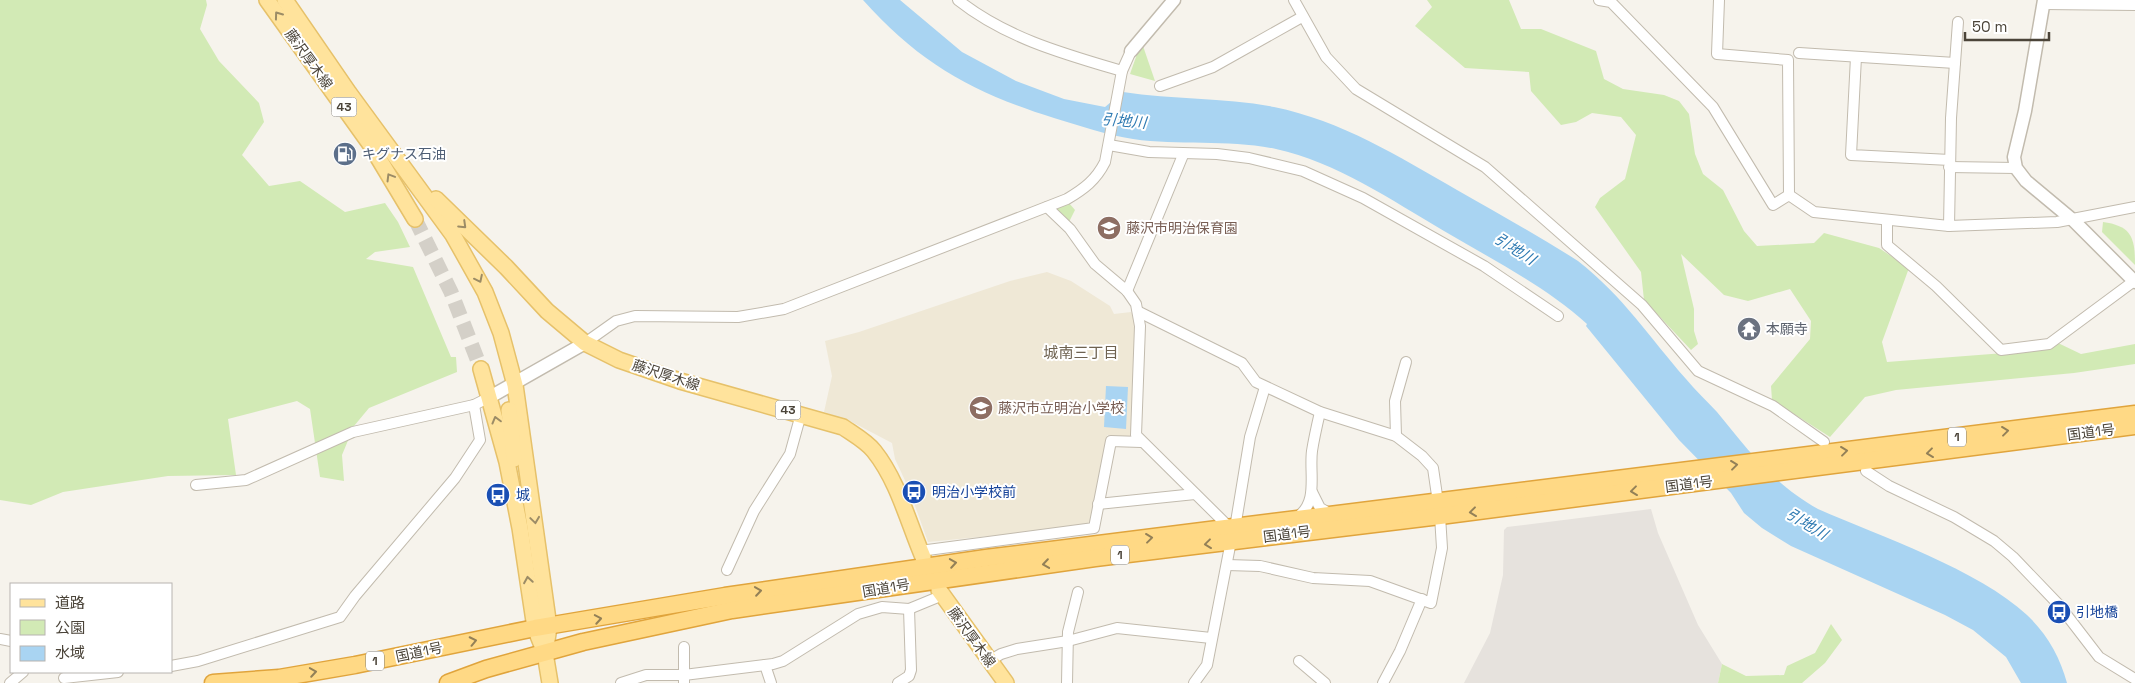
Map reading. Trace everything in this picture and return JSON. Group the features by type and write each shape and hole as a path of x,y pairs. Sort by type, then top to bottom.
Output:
{"highway":[{"name":"国道1号","path":"1783,465 2135,414"},
{"name":"国道1号","path":"213,683 279,678 355,666 542,627 725,596 986,558 1440,510 1783,465 2135,426"},
{"name":"国道1号","path":"448,683 486,669 583,642 732,610 838,597 1232,532 1288,521 1334,516 1440,510"}],"main road":[{"name":"藤沢厚木線","path":"267,0 370,144 415,219"},
{"name":"藤沢厚木線","path":"285,0 453,235 476,272 501,333 515,385 550,683"},
{"name":"藤沢厚木線","path":"403,167 506,267 547,311 585,343 620,360 680,381 802,414 843,428 874,450 891,479 921,554"},
{"name":"藤沢厚木線","path":"482,370 506,462 542,627"},
{"path":"515,385 511,394 508,413 520,528"},
{"name":"藤沢厚木線","path":"941,593 1006,683"}],"street":[{"path":"958,0 997,26 1018,37 1122,71"},
{"path":"196,484 246,480 353,432 474,405 515,385 585,343 616,320 635,316 738,317 784,309 1046,207 1086,187 1098,175 1105,162 1109,145 1122,71 1131,51 1174,0"},
{"path":"1294,0 1326,58 1356,89 1485,167 1642,305 1685,358 1698,371 1773,406 1824,442"},
{"path":"1599,0 1611,2 1707,100 1773,205 1789,195"},
{"path":"1719,0 1717,54 1788,60 1789,195"},
{"path":"1887,221 1887,245 1936,286 2001,350 2049,344 2135,282 2074,221 2054,206 2016,168 2014,158 2025,111 2044,2 2135,2"},
{"path":"1160,86 1213,67 1302,17"},
{"path":"1949,226 1950,163 1958,22"},
{"path":"1799,53 1955,63"},
{"path":"1856,57 1851,155 2016,168"},
{"path":"1109,145 1149,152 1183,155 1217,154 1249,158 1303,171 1335,184 1484,266 1558,316"},
{"path":"1127,291 1183,155"},
{"path":"1789,195 1814,212 1949,226 2074,221 2135,207"},
{"path":"1046,207 1070,229 1095,264 1127,291 1139,312 1136,436 1232,532"},
{"path":"1139,312 1242,363 1256,382 1320,412 1396,436 1433,468 1440,510 1442,548 1431,603 1370,581 1313,578 1260,566 1227,565"},
{"path":"1396,436 1395,401 1406,362"},
{"path":"1194,683 1207,666 1250,437 1265,386"},
{"path":"172,666 198,660 340,617 355,596 455,478 480,440 474,405"},
{"path":"1288,521 1306,510 1312,492 1312,451 1320,412"},
{"path":"727,570 754,511 790,454 802,414"},
{"path":"921,554 1094,528 1111,441 1140,442"},
{"path":"1866,471 1889,486 1954,517 1994,541 2013,557 2059,606 2099,657 2135,679"},
{"path":"1312,492 1320,508 1334,516"},
{"path":"1098,504 1195,494"},
{"path":"1067,683 1068,641 1078,592"},
{"path":"621,683 646,675 684,679 783,661 858,614 882,607 909,609 941,593"},
{"path":"1384,683 1422,600"},
{"path":"898,683 909,676 911,670 909,609"},
{"path":"989,661 1001,654 1017,649 1068,641 1117,628 1211,638"},
{"path":"684,647 684,679"},
{"path":"1299,661 1325,683"},
{"path":"765,665 771,683"},
{"path":"10,683 22,673"},
{"path":"64,678 109,673"}],"shaded area":[{"name":"藤沢市立明治小学校","path":"1047,272 1071,281 1110,306 1114,314 1131,312 1134,317 1137,349 1133,437 1107,435 1103,480 1091,526 928,542 909,489 895,459 892,443 850,421 824,412 832,376 825,341 859,332 1010,281"},
{"path":"1651,509 1658,533 1698,625 1722,664 1718,683 1464,683 1490,633 1503,575 1504,530 1507,527"}],"green space":[{"path":"0,0 206,0 207,5 200,29 219,61 259,103 264,122 242,155 269,186 300,181 345,212 385,203 398,222 410,247 375,252 366,259 413,267 451,357 456,357 457,372 369,408 354,426 342,455 344,481 320,477 310,409 297,401 228,419 236,475 168,476 63,492 31,505 0,500"},
{"path":"1427,0 1509,0 1521,29 1541,29 1596,51 1604,79 1623,89 1664,95 1679,101 1689,114 1695,154 1703,174 1723,190 1744,231 1757,246 1814,243 1824,233 1879,248 1909,268 1882,342 1887,362 2044,350 2058,343 2081,354 2135,344 2135,364 2074,373 1896,390 1865,397 1830,437 1772,400 1771,386 1810,339 1811,321 1790,289 1748,301 1724,295 1681,254 1694,309 1694,331 1698,344 1691,350 1644,300 1641,272 1595,207 1600,198 1625,179 1636,135 1621,117 1592,113 1576,122 1561,125 1531,91 1529,72 1465,68 1415,26 1432,7"},
{"path":"1143,46 1155,81 1130,74 1137,54"},
{"path":"1069,203 1075,210 1069,222 1053,208"},
{"path":"2103,222 2120,227 2130,235 2134,247 2135,265 2102,232"},
{"path":"1831,624 1842,640 1825,663 1802,683 1718,683 1722,664 1746,676 1784,675 1787,666 1815,653"}],"water":[{"name":"引地川","path":"863,0 900,0 962,52 1016,81 1064,99 1105,107 1123,92 1274,107 1299,113 1346,130 1413,165 1578,261 1623,303 1762,465 1802,499 1818,509 1928,555 1983,583 2007,599 2027,615 2047,638 2061,664 2067,683 2021,683 2006,657 1973,630 1945,615 1791,546 1762,528 1744,513 1731,493 1679,440 1586,326 1587,324 1571,310 1500,263 1363,183 1320,163 1276,149 1240,144 1133,139 1094,130 1025,108 973,87 927,59 884,22"},
{"path":"1106,386 1128,387 1126,429 1104,427"}],"tunnel":[{"path":"415,219 451,292 481,369"}],"place":[{"name":"キグナス石油","path":"345,154"},
{"name":"藤沢市明治保育園","path":"1109,228"},
{"name":"本願寺","path":"1749,329"},
{"name":"藤沢市立明治小学校","path":"981,408"},
{"name":"明治小学校前","path":"914,492"},
{"name":"城","path":"498,495"},
{"name":"引地橋","path":"2059,612"}],"district":[{"name":"城南三丁目","path":"1081,353"}]}
